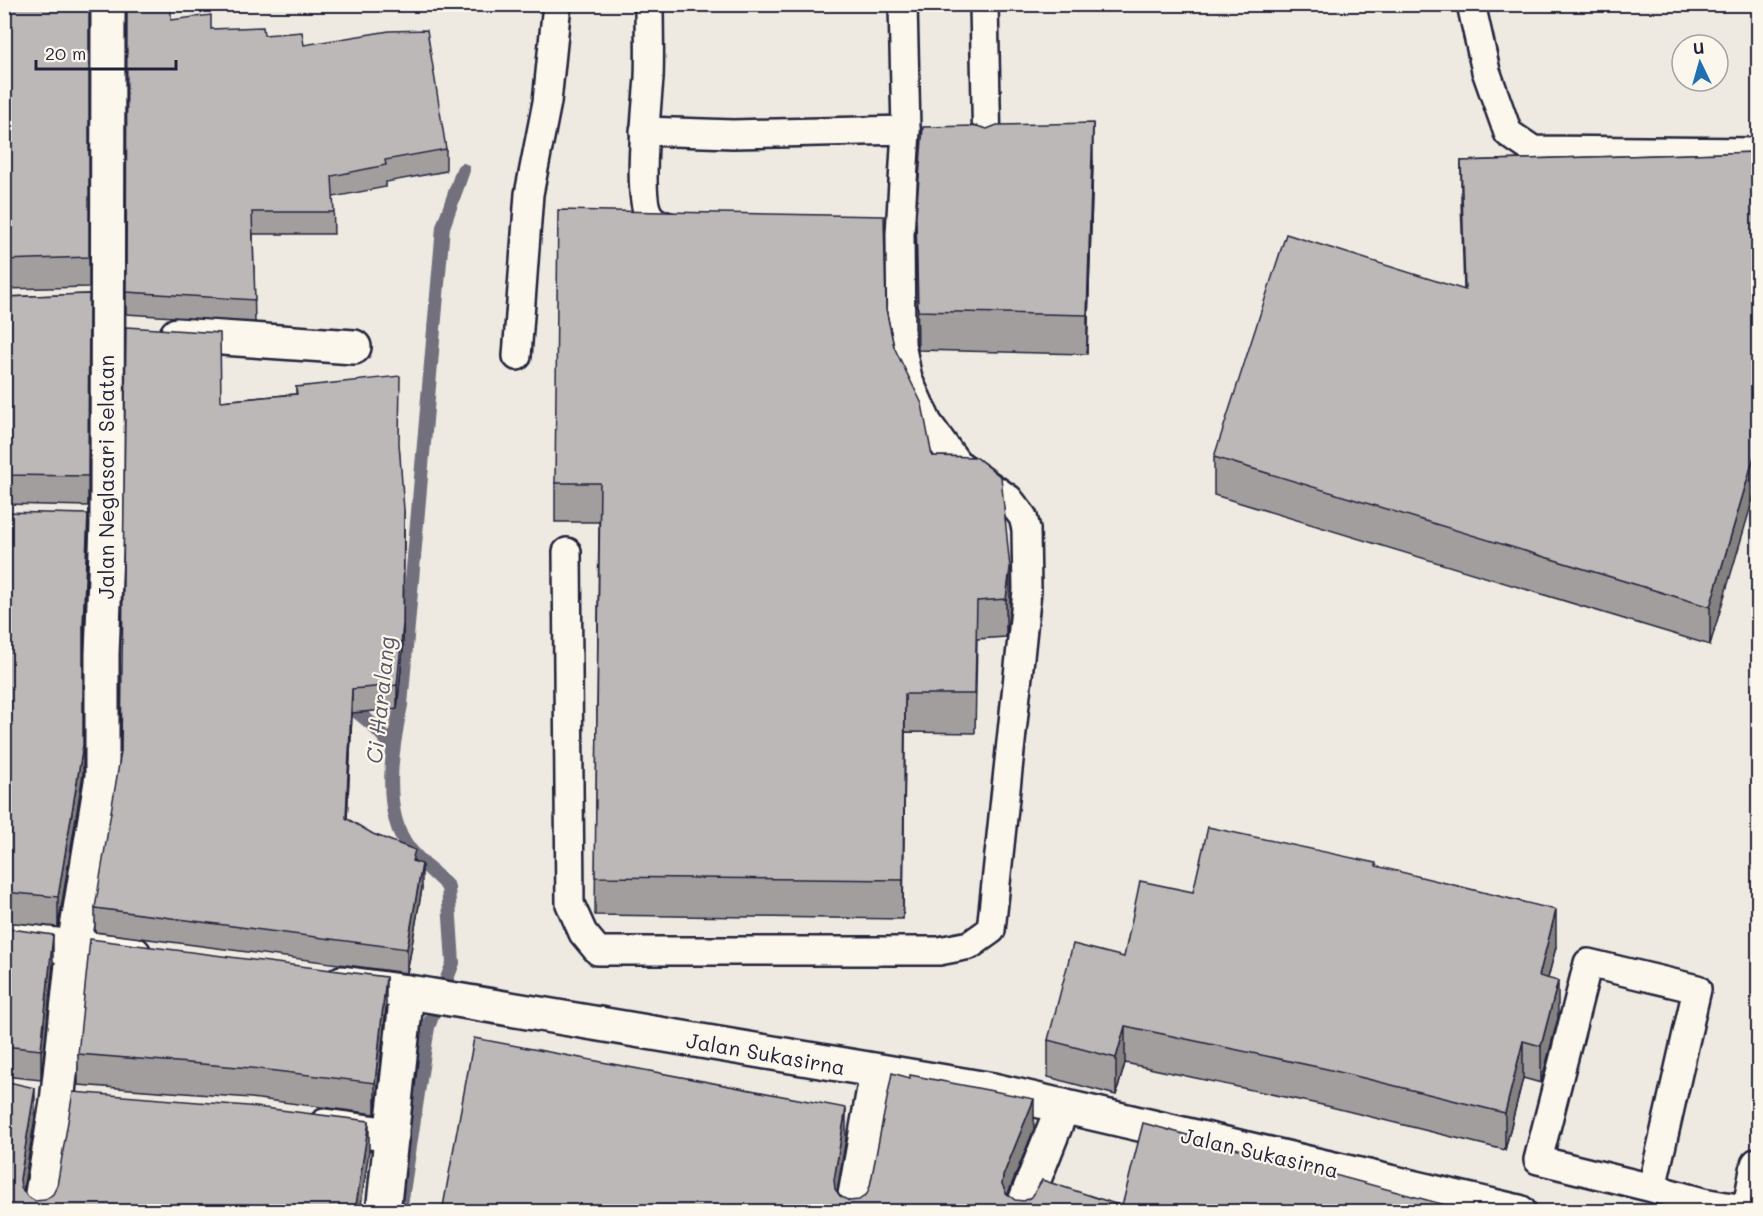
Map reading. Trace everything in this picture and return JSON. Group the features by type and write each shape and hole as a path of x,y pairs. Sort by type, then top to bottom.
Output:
{"street":[{"name":"Jalan Neglasari Selatan","path":"39,1212 57,1102 74,946 102,776 102,654 107,525 98,314 108,4"},
{"path":"98,314 354,347"},
{"path":"73,524 107,525"},
{"path":"4,939 166,959"},
{"name":"Jalan Sukasirna","path":"315,979 411,992 993,1090 1519,1212"},
{"path":"383,1212 411,992"},
{"path":"852,1212 877,1072"},
{"path":"24,1096 91,1105"},
{"path":"1021,1212 1062,1106"},
{"path":"297,1123 392,1135"},
{"path":"1749,1211 1758,1165"}],"lane":[{"path":"517,356 529,194 548,102 557,4"},
{"path":"649,4 649,78 644,131 645,201 648,214 655,222 677,230 701,230"},
{"path":"567,552 570,903 583,933 598,951 939,951 970,945 991,930 1027,591 1026,529 1023,517 1009,499 957,463 928,423 908,379 901,344 888,234 906,130 903,4"},
{"path":"984,4 987,152"},
{"path":"1471,4 1486,71 1508,134 1533,150 1758,152"},
{"path":"644,131 733,134 906,130"},
{"path":"1652,1188 1697,989 1588,963 1538,1160 1703,1202 1749,1211"}],"building":[{"path":"4,4 89,4 89,257 4,260"},
{"path":"127,4 171,4 171,20 211,15 211,29 263,27 264,35 302,32 304,45 389,31 427,30 446,149 385,160 386,165 332,176 334,212 252,212 255,300 126,292"},
{"path":"1093,123 1087,315 918,311 916,216 923,127 977,126 987,129 997,125"},
{"path":"1758,152 1758,443 1710,607 1214,457 1286,234 1465,290 1461,161"},
{"path":"558,210 884,216 886,309 894,347 922,404 932,456 976,457 1001,477 1010,568 1006,599 977,601 975,694 905,694 903,880 595,877 600,483 555,483"},
{"path":"89,294 88,476 4,475 4,297"},
{"path":"126,327 220,333 221,401 297,394 296,387 400,376 399,443 404,510 403,624 397,685 352,689 346,818 373,834 415,850 412,861 422,864 407,949 95,908 121,752"},
{"path":"4,512 88,514 83,624 83,745 58,897 4,892"},
{"path":"1208,827 1376,863 1376,866 1556,910 1539,976 1558,981 1541,1046 1523,1041 1505,1113 1327,1069 1125,1026 1116,1058 1048,1040 1073,944 1124,957 1140,881 1193,892"},
{"path":"4,928 53,935 41,1050 4,1046"},
{"path":"90,939 386,977 375,1083 251,1068 78,1054"},
{"path":"474,1038 846,1108 834,1180 835,1189 840,1196 849,1201 859,1200 867,1194 870,1186 892,1073 1034,1099 1003,1176 1002,1184 1006,1193 1015,1200 1024,1201 1032,1197 1042,1180 1122,1206 1143,1123 1471,1212 442,1212"},
{"path":"4,1081 35,1088 20,1179 21,1188 35,1201 45,1200 53,1194 57,1186 73,1092 248,1106 369,1121 356,1205 362,1206 361,1212 4,1212"}],"waterway":[{"name":"Ci Haralang","path":"400,1212 428,1027 453,963 448,887 413,853 400,833 395,816 391,779 401,705 443,227 463,170"},
{"path":"344,701 372,724 392,746"}]}
